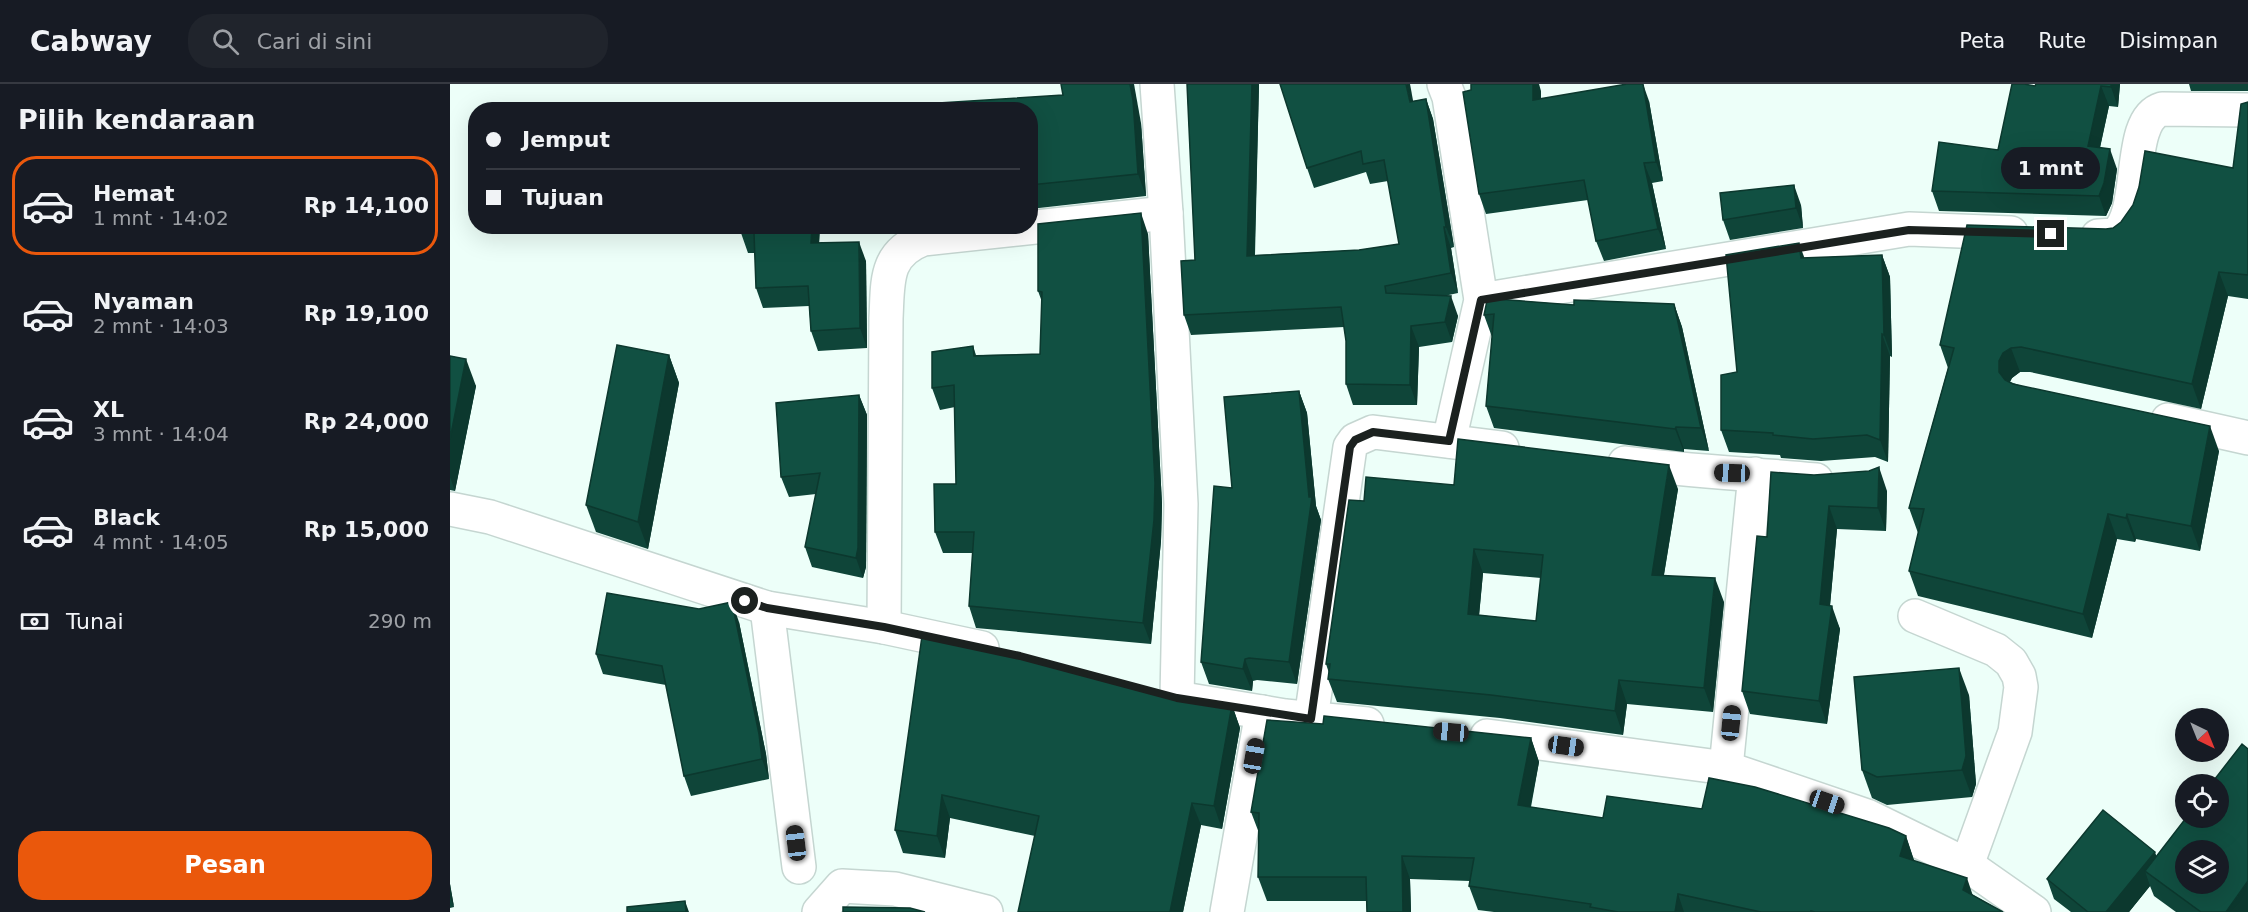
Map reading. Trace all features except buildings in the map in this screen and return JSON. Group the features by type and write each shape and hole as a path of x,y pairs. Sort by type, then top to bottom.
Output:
{"street":[{"path":"1157,84 1181,504 1177,698"},
{"path":"1444,84 1449,98 1481,300 1449,441"},
{"path":"1481,300 1909,230 2115,235 2126,222 2140,143 2147,119 2162,109 2248,110"},
{"path":"1038,227 1166,213"},
{"path":"884,627 887,295 892,266 902,250 923,239 970,234"},
{"path":"2143,415 2248,438"},
{"path":"1311,719 1350,447 1355,440 1373,432 1532,452"},
{"path":"1591,459 1686,471 1821,480 1843,479"},
{"path":"1726,768 1755,474"},
{"path":"450,509 490,517 767,608 884,627 1009,654"},
{"path":"767,608 800,867"},
{"path":"1915,616 1996,650 2011,662 2019,676 2021,687 2015,732 1967,865"},
{"path":"1144,689 1177,698 1262,712 1393,727"},
{"path":"1227,912 1262,712"},
{"path":"1463,733 1726,768 1867,816 1967,865 2034,912"},
{"path":"819,912 842,886 895,889 986,912"}],"route":[{"path":"745,601 767,608 884,627 1020,656 1177,698 1311,719 1350,447 1355,440 1373,432 1449,441 1481,300 1909,230 2051,234"}]}
